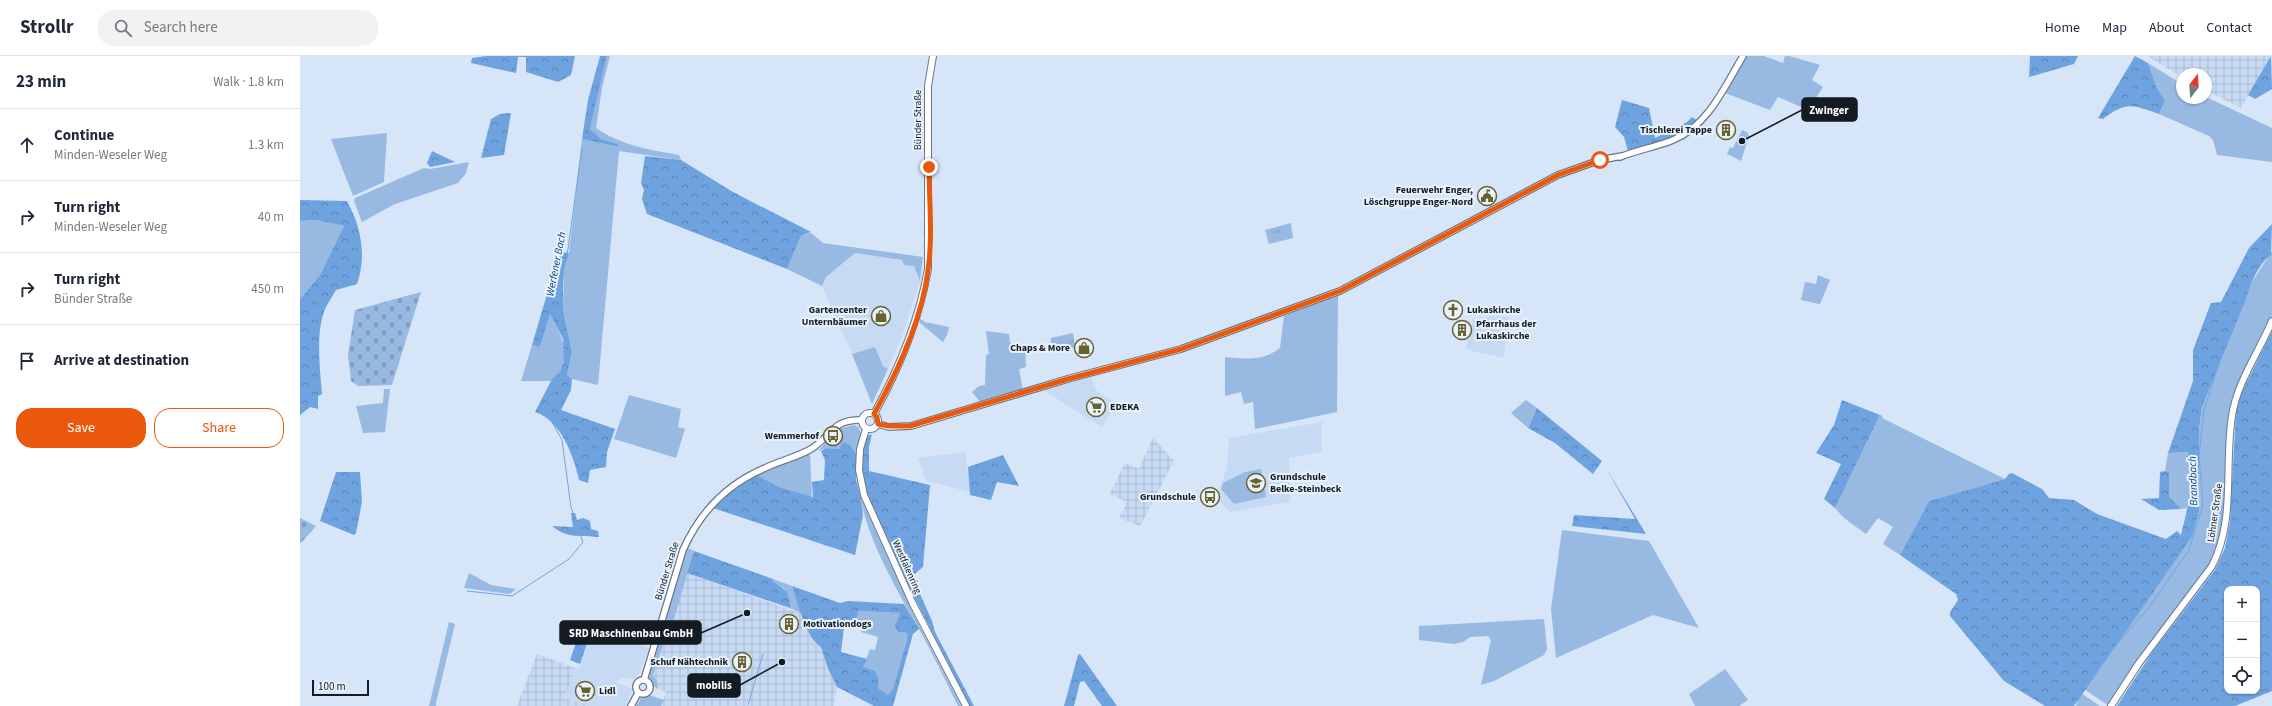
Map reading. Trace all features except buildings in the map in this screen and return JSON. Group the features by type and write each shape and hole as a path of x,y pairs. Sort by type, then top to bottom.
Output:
{"main road":[{"name":"Bünder Straße","path":"874,414 890,383 924,294 928,269 928,86 933,56"},
{"name":"Löhner Straße","path":"2111,706 2139,663 2212,566 2218,554 2227,511 2231,427 2235,401 2272,321"},
{"path":"866,414 874,414 877,417 878,424 873,429 866,429 862,420 866,414"},
{"name":"Westfalenring","path":"866,429 860,449 859,470 864,495 912,602 966,706"}],"street":[{"path":"878,424 889,426 910,426 1062,382 1075,381 1080,377 1181,349 1340,291 1558,175 1600,160 1622,156 1673,140 1692,129 1708,112 1743,56"},
{"name":"Bünder Straße","path":"644,680 688,536 705,512 729,488 746,477 811,449 841,423 862,420"},
{"path":"631,706 638,693 636,685 638,681 644,680 650,684 650,690 645,694 638,693"}],"shaded area":[{"path":"2147,56 2271,56 2241,108 2212,93 2212,68 2176,68 2176,73"},
{"path":"855,253 903,260 914,266 920,281 902,336 888,369 883,366 875,347 852,354 822,286 826,277"},
{"path":"1498,316 1508,317 1504,358 1472,351 1466,348 1468,337 1471,335 1472,319"},
{"path":"1090,374 1096,390 1116,404 1102,427 1045,391 1043,385"},
{"name":"Grundschule Belke-Steinbeck","path":"1322,422 1322,452 1289,458 1290,502 1230,512 1216,498 1227,468 1229,438"},
{"path":"1153,438 1175,462 1170,468 1140,526 1119,518 1127,502 1110,494 1125,463 1139,469"},
{"path":"965,452 971,492 926,481 918,458"},
{"path":"687,573 802,614 815,644 821,646 827,669 837,686 834,706 661,706 666,692 658,689 657,681 653,677 664,642 667,642"},
{"path":"592,629 649,648 638,676 634,679 623,678 615,682 632,689 626,706 587,706 565,698 575,668 579,669"},
{"path":"537,654 575,668 565,698 587,706 517,706"}],"green space":[{"path":"486,56 575,56 571,75 558,82 526,72 526,57 518,57 516,73 471,63 472,58"},
{"path":"600,56 607,56 590,129 601,139 618,144 618,147 582,139 588,100"},
{"path":"607,56 610,56 602,88 596,128 625,143 646,149 679,155 681,160 619,151 598,385 572,379 567,375 572,352 563,311 564,271 569,253 582,139 618,147 618,144 601,139 590,129"},
{"path":"1747,56 1764,56 1783,63 1785,56 1789,56 1820,65 1812,80 1823,87 1808,110 1778,97 1770,110 1725,93"},
{"path":"2030,56 2078,56 2074,64 2029,77"},
{"path":"2135,56 2148,63 2157,88 2165,101 2159,114 2142,108 2130,106 2118,109 2103,119 2098,118"},
{"path":"2271,56 2272,89 2255,99 2248,95"},
{"path":"2148,63 2176,80 2176,104 2212,104 2212,100 2272,128 2272,162 2217,155 2213,140 2209,136 2159,114 2165,101 2157,88"},
{"path":"1622,100 1649,108 1655,138 1687,122 1692,117 1698,121 1671,139 1628,151 1624,137 1615,127"},
{"path":"511,113 504,155 481,158 491,119 500,114"},
{"path":"1742,130 1747,132 1749,136 1741,161 1727,154 1730,147 1733,148"},
{"path":"387,133 384,182 353,196 331,139"},
{"path":"432,151 455,162 430,167 427,163"},
{"path":"645,156 681,160 733,192 811,232 801,236 787,269 647,214 642,199 644,190 641,183"},
{"path":"469,162 466,173 458,183 395,204 362,222 354,201 355,198 424,168 430,169"},
{"path":"300,200 347,201 359,231 362,262 357,284 336,290 326,307 320,327 319,338 322,394 318,396 318,409 310,407 300,415 300,299 320,275 344,226 317,220 300,221"},
{"path":"317,220 344,226 320,275 300,299 300,221"},
{"path":"1291,223 1293,238 1269,244 1265,230"},
{"path":"2272,224 2271,254 2258,269 2252,281 2246,300 2202,407 2199,429 2199,512 2193,535 2074,706 2045,706 2004,681 1950,616 1950,612 1958,600 1956,594 1900,555 1929,501 2005,479 2012,473 2042,489 2049,498 2074,500 2097,514 2166,539 2177,531 2181,535 2190,497 2188,452 2168,453 2193,381 2193,350 2211,303 2221,302 2249,248"},
{"path":"811,233 823,243 923,257 920,281 914,266 904,265 902,260 855,253 826,277 822,286 787,269 801,236"},
{"path":"2272,251 2272,315 2236,391 2225,507 2220,540 2209,567 2109,706 2084,689 2193,535 2199,512 2199,429 2202,407 2246,300 2249,287"},
{"path":"562,252 569,253 564,271 563,311 572,352 567,375 572,379 571,390 561,410 615,429 607,452 606,467 590,470 588,483 579,480 570,450 559,431 544,416 535,412 552,379 560,372 564,362 563,339 550,314 540,347 532,345 555,267"},
{"path":"1818,275 1830,280 1820,304 1801,300 1805,282 1816,284"},
{"path":"421,292 392,385 358,386 351,381 348,355 355,310"},
{"path":"1338,294 1337,412 1255,429 1253,402 1244,404 1241,392 1225,396 1225,357 1254,358 1274,352 1280,348 1284,316"},
{"path":"550,314 563,342 565,350 564,365 552,381 521,381 532,345 540,347"},
{"path":"919,318 925,322 949,327 943,342 920,323"},
{"path":"986,331 1009,334 1010,343 1025,345 1026,367 1019,369 1023,391 981,403 972,392 979,386 985,385 986,355 989,354"},
{"path":"2272,331 2272,691 2235,706 2117,706 2151,654 2215,570 2225,548 2230,522 2236,410 2241,394"},
{"path":"1073,333 1075,347 1052,353 1051,338"},
{"path":"875,347 883,366 888,369 872,404 852,354"},
{"path":"384,389 390,389 385,432 363,433 356,406 383,403"},
{"path":"629,395 681,409 678,427 685,429 676,458 614,439"},
{"path":"1526,400 1537,408 1528,428 1511,413"},
{"path":"1842,400 1880,415 1835,508 1824,499 1841,464 1816,453 1834,425"},
{"path":"1537,408 1602,461 1593,474 1555,443 1528,428"},
{"path":"1880,415 1883,416 1882,418 2005,479 1929,501 1900,555 1883,544 1893,527 1878,518 1866,534 1844,518 1835,508"},
{"path":"854,425 858,427 861,433 856,454 850,445 839,449 826,448 818,451 839,429"},
{"path":"872,434 869,447 869,471 930,485 923,567 912,576 932,621 935,632 974,706 970,706 905,579 868,497 864,481 862,459 867,436"},
{"path":"843,442 850,445 856,454 856,480 861,498 863,515 855,555 713,508 731,491 757,475 779,487 813,497 812,482 824,480 825,460 821,451 826,448 839,449"},
{"path":"2188,452 2190,497 2187,508 2181,509 2169,496 2169,474 2165,471 2168,453"},
{"path":"810,453 812,497 779,487 757,475"},
{"path":"1003,455 1019,486 997,482 991,500 970,495 968,467"},
{"path":"1605,466 1646,534 1572,526 1574,515 1635,519"},
{"path":"1261,469 1266,497 1234,504 1221,489 1223,483 1245,472"},
{"path":"2165,471 2169,473 2169,496 2181,509 2159,510 2141,499 2159,498 2160,472"},
{"path":"336,472 360,472 362,502 356,533 354,535 320,521"},
{"path":"861,498 911,609 961,706 958,706 929,648 884,565 869,530"},
{"path":"571,513 575,513 577,520 583,518 590,521 591,529 598,531 599,537 569,535 552,526 573,527"},
{"path":"300,518 316,526 301,543 300,542"},
{"path":"1562,530 1649,541 1699,628 1653,615 1556,658 1551,609"},
{"path":"687,548 694,551 667,643 664,642 653,676 657,681 658,689 651,682 649,672 683,555"},
{"path":"694,551 773,579 774,582 786,592 790,603 790,608 687,573"},
{"path":"469,573 491,585 516,589 510,594 464,588"},
{"path":"773,579 792,586 802,614 790,608 784,588 774,582"},
{"path":"792,586 840,603 848,601 904,604 919,629 913,634 893,706 874,706 837,687 828,669 821,647 811,637 807,629","holes":["858,611 900,613 895,626 898,632 905,632 908,635 893,689 888,695 878,688 878,678 875,671 863,667 867,659 841,652 845,619 856,622"]},
{"path":"857,611 900,613 897,621 908,634 893,689 888,695 878,688 878,678 863,667 870,649 875,650 878,637 861,632 862,624 856,622"},
{"path":"1544,619 1547,649 1544,655 1494,681 1481,685 1491,640 1488,636 1470,637 1463,642 1454,644 1419,640 1419,626"},
{"path":"449,622 455,624 436,706 429,706"},
{"path":"582,625 592,629 580,664 570,660"},
{"path":"1080,654 1117,706 1102,706 1084,681 1080,682 1074,706 1064,706 1078,655"},
{"path":"1725,669 1748,700 1739,706 1695,706 1689,694"},
{"path":"2081,693 2100,706 2076,706"},
{"path":"649,695 664,700 661,706 636,706 641,698"}],"water":[{"path":"850,657 861,659 857,672 849,675 848,670"}],"waterway":[{"name":"Werfener Bach","path":"584,135 602,56"},
{"name":"Werfener Bach","path":"559,381 568,361 569,343 561,327 556,303 568,249 582,147"},
{"name":"Brandbach","path":"2071,706 2108,654 2150,606 2189,550 2203,505 2199,455 2204,410 2237,308 2247,285 2263,260 2272,254"},
{"name":"Werfener Bach","path":"557,384 548,406 552,422 562,440 571,507 580,533"},
{"name":"Werfener Bach","path":"467,591 512,596 569,559 583,542 580,534"},
{"path":"748,705 763,654"}],"place":[{"name":"Tischlerei Tappe","path":"1726,130"},
{"name":"Zwinger","path":"1742,141"},
{"name":"Feuerwehr Enger, Löschgruppe Enger-Nord","path":"1487,196"},
{"name":"Lukaskirche","path":"1453,310"},
{"name":"Gartencenter Unternbäumer","path":"881,316"},
{"name":"Pfarrhaus der Lukaskirche","path":"1462,330"},
{"name":"Chaps & More","path":"1084,348"},
{"name":"EDEKA","path":"1096,407"},
{"name":"Wemmerhof","path":"833,436"},
{"name":"Grundschule Belke-Steinbeck","path":"1256,483"},
{"name":"Grundschule","path":"1210,497"},
{"name":"SRD Maschinenbau GmbH","path":"747,613"},
{"name":"Motivationdogs","path":"789,624"},
{"name":"Schuf Nähtechnik","path":"742,662"},
{"name":"mobilis","path":"782,662"},
{"name":"Lidl","path":"585,691"}],"route":[{"path":"929,167 928,269 924,294 904,351 874,414 877,417 878,424 889,426 910,426 1062,382 1074,377 1080,377 1181,349 1287,311 1340,291 1558,175 1600,160"}]}
